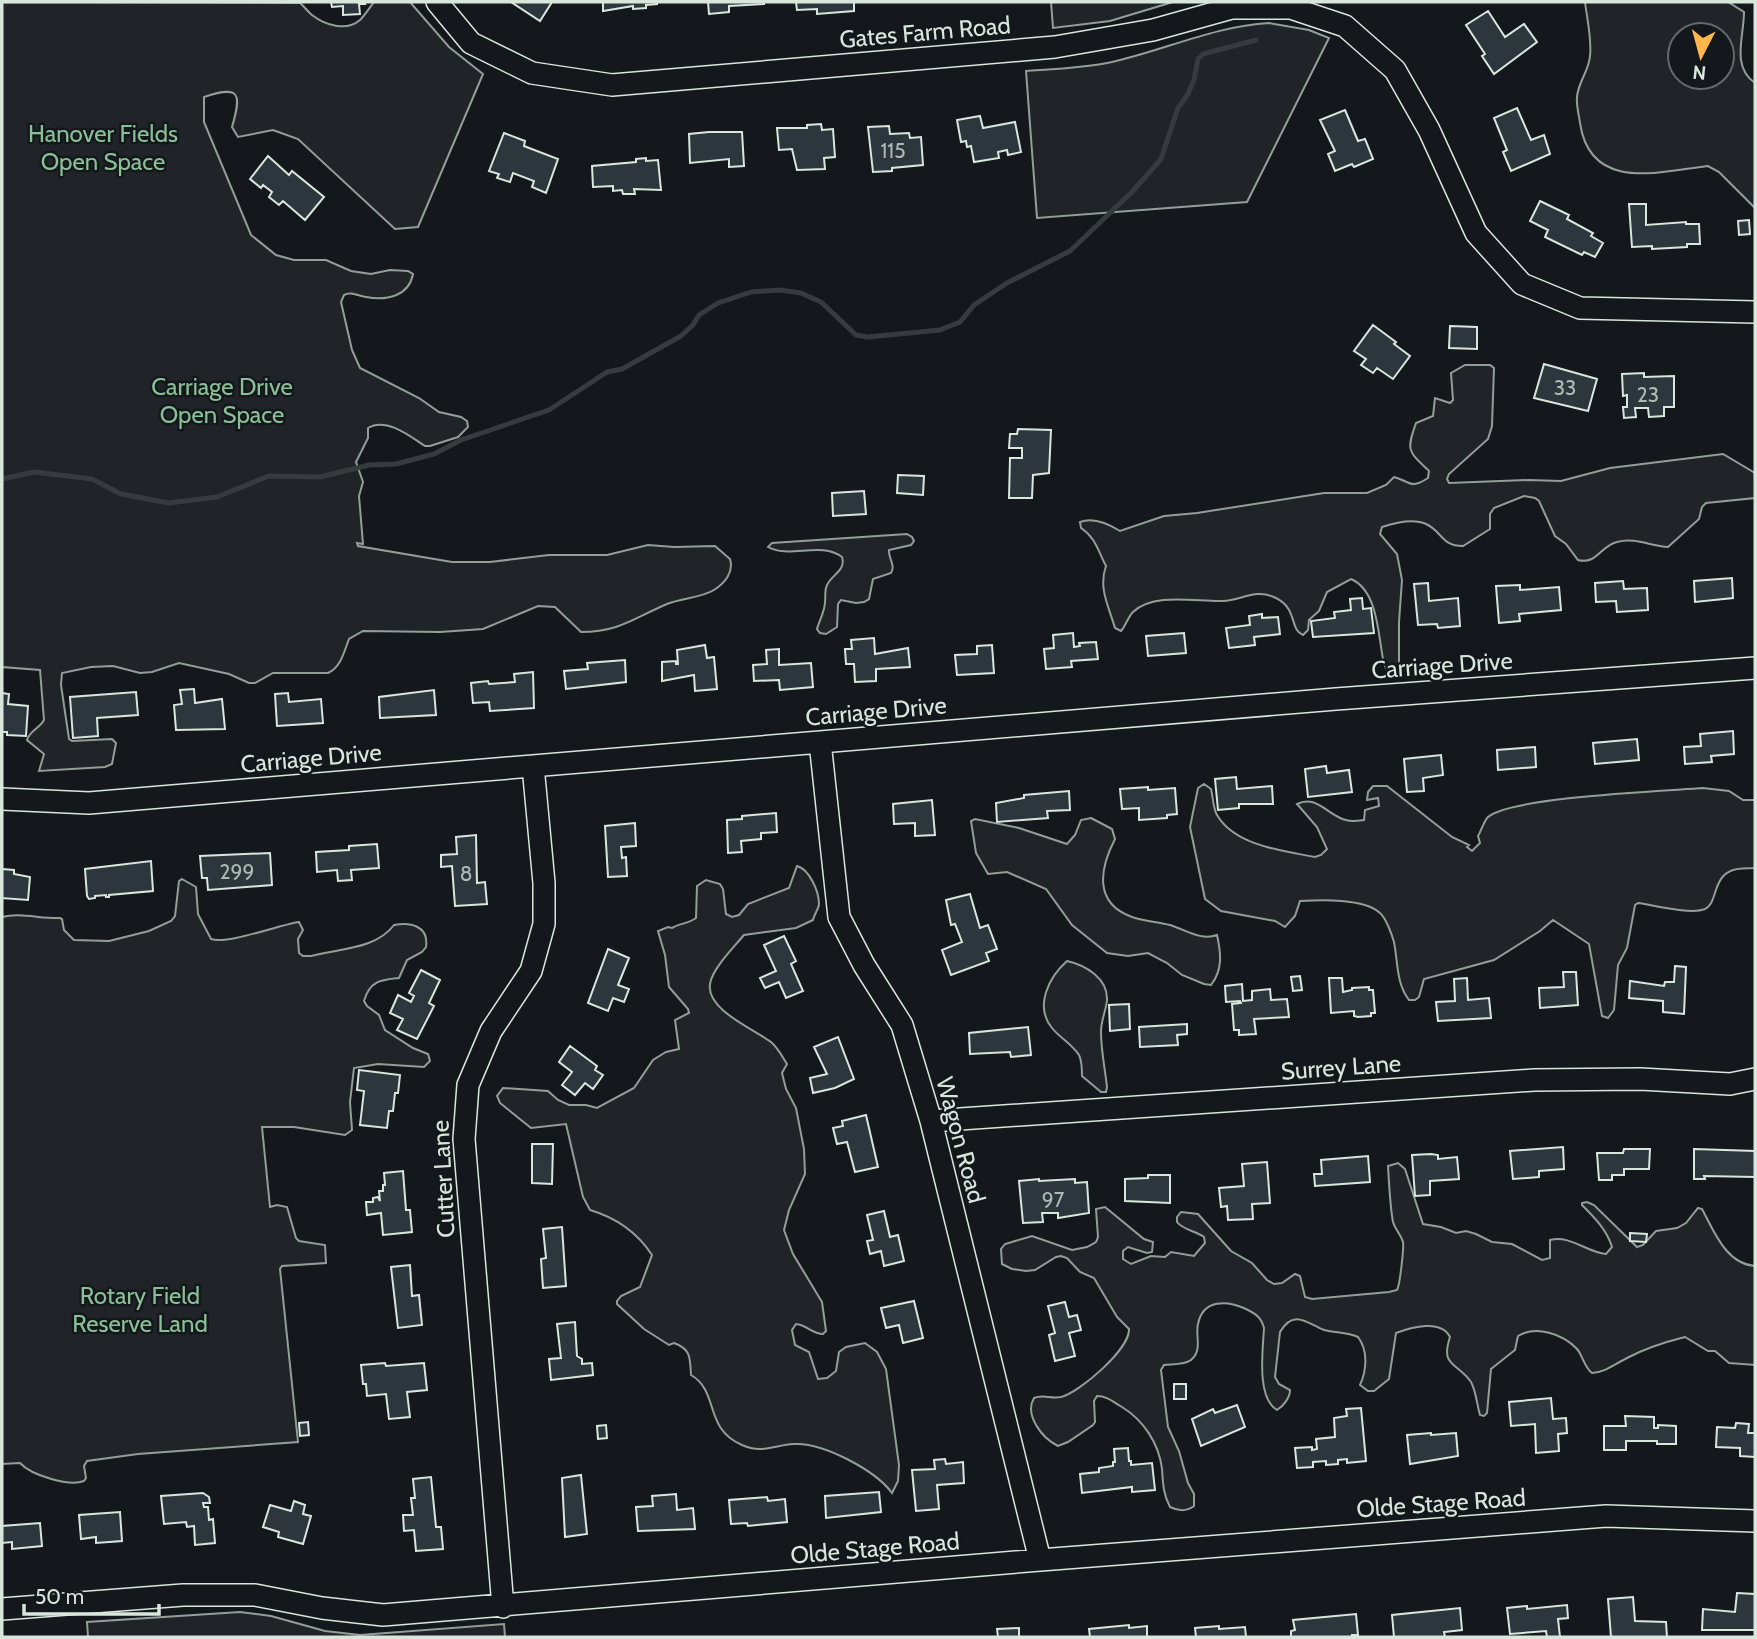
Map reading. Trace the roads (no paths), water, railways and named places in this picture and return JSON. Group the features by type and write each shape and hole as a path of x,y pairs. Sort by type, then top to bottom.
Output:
{"street":[{"name":"Gates Farm Road","path":"437,2 471,43 532,73 612,85 1055,47 1153,30 1232,8 1291,8 1345,26 1395,70 1429,130 1476,233 1522,285 1580,308 1755,312"},
{"name":"Carriage Drive","path":"2,799 89,803 1755,668"},
{"name":"Wagon Road","path":"820,742 839,917 864,965 902,1025 931,1121 1040,1560"},
{"name":"Cutter Lane","path":"503,1607 464,1139 468,1085 491,1031 531,971 544,924 544,884 533,766"},
{"name":"Surrey Lane","path":"931,1121 1534,1080 1640,1079 1730,1084 1755,1079"},
{"name":"Olde Stage Road","path":"2,1609 183,1595 255,1595 321,1608 383,1615 1606,1516 1755,1521"}],"waterway":[{"path":"2,479 34,472 92,479 121,494 169,503 217,497 269,476 320,477 369,465 396,464 434,454 461,440 549,410 607,372 622,369 681,336 699,315 718,303 751,292 780,290 801,293 821,302 856,335 868,337 940,330 960,322 974,305 1007,283 1070,251 1133,191 1161,159 1178,108 1194,80 1198,59 1203,54 1256,40"}],"park label":[{"name":"Hanover Fields Open Space","path":"103,147"},
{"name":"Carriage Drive Open Space","path":"222,400"},
{"name":"Rotary Field Reserve Land","path":"140,1309"}]}
